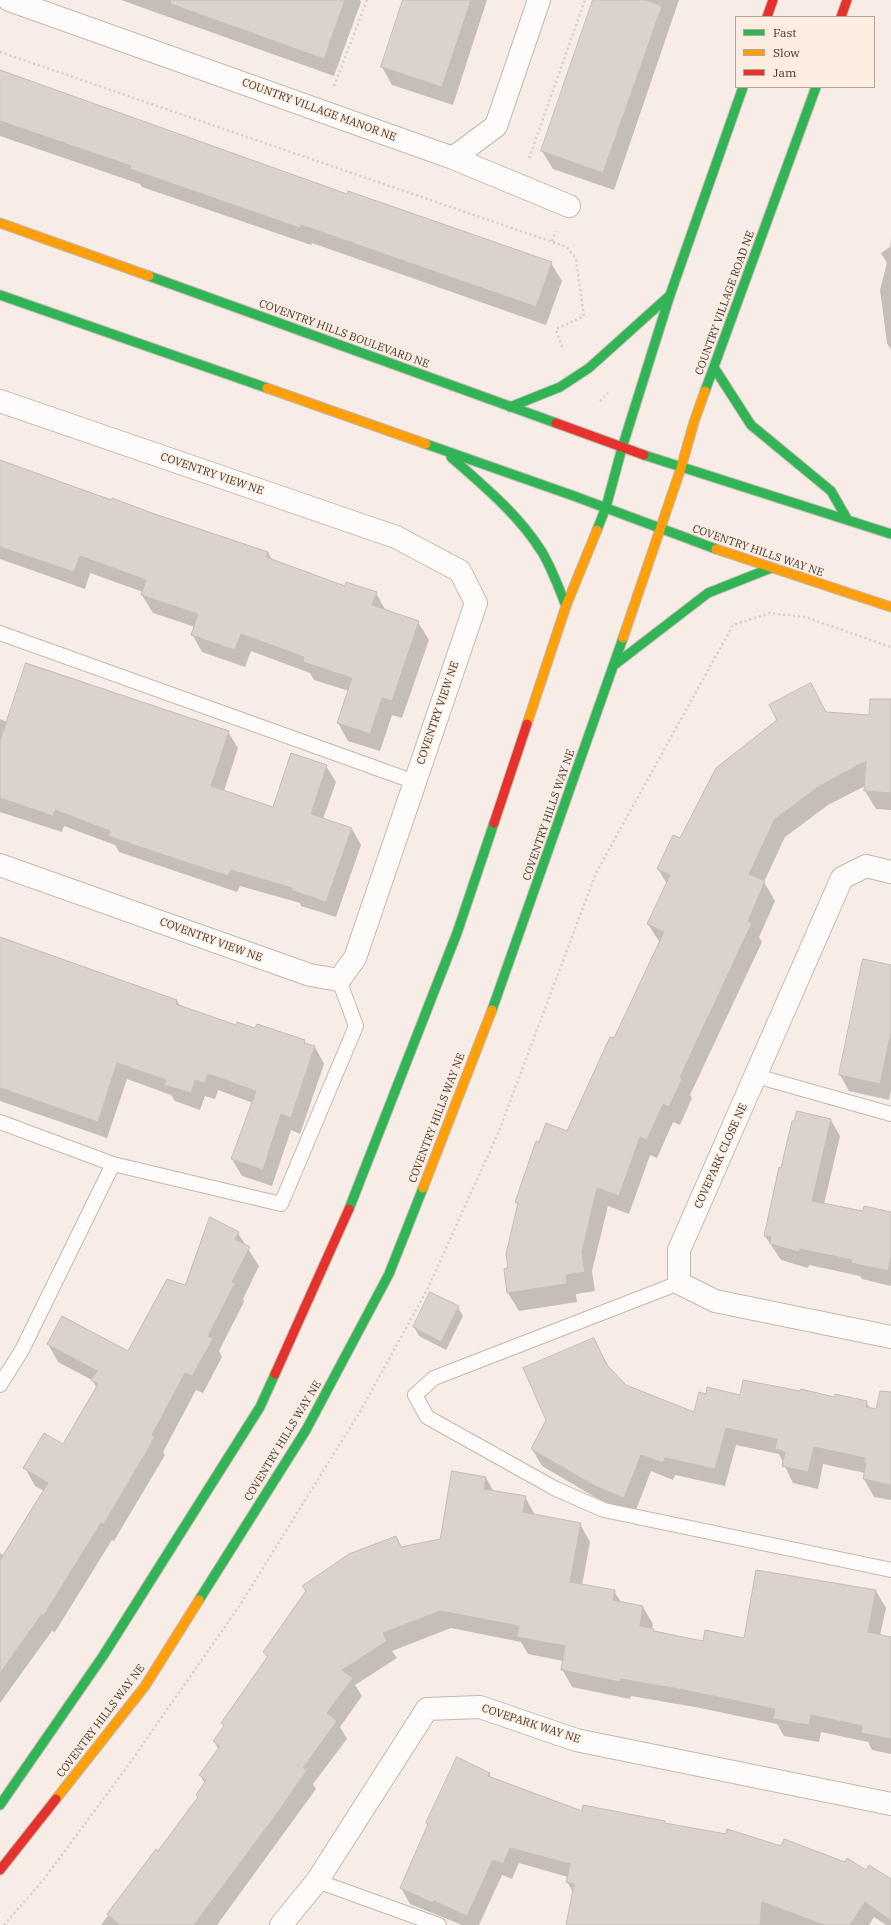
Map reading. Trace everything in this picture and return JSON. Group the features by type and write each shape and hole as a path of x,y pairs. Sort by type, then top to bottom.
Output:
{"street":[{"name":"COUNTRY VILLAGE MANOR NE","path":"9,0 453,158 569,206"},
{"path":"453,158 496,126 539,0"},
{"path":"767,16 773,0"},
{"path":"841,16 847,0"},
{"path":"0,1804 103,1656 260,1407 343,1226 457,934 566,606 606,507 622,448 670,295 743,88"},
{"name":"COUNTRY VILLAGE ROAD NE","path":"659,528 681,468 694,422 715,369 816,88"},
{"name":"COVENTRY HILLS BOULEVARD NE","path":"0,223 510,407 591,434 622,448 681,468"},
{"path":"0,294 606,507 659,528"},
{"path":"510,407 560,387 589,368 670,295"},
{"path":"715,369 751,425 831,491 846,517"},
{"name":"COVENTRY VIEW NE","path":"0,401 396,537 460,571 476,603 414,782 356,958 339,980 310,975 0,866"},
{"path":"445,450 514,514 539,547 552,572 566,606"},
{"path":"681,468 846,517 891,534"},
{"name":"COVENTRY HILLS WAY NE","path":"0,1870 145,1686 306,1430 389,1274 507,971 613,666 659,528 771,568 891,608"},
{"path":"613,666 708,593 771,568"},
{"name":"COVEPARK CLOSE NE","path":"679,1283 679,1250 842,878 866,866 891,872"},
{"path":"679,1283 715,1301 891,1337"},
{"name":"COVEPARK WAY NE","path":"281,1925 317,1881 427,1709 480,1707 576,1740 891,1804"}],"lane":[{"path":"0,633 414,782"},
{"path":"0,1122 113,1164 281,1204 356,1026 339,980"},
{"path":"756,1076 891,1114"},
{"path":"0,1385 22,1350 113,1164"},
{"path":"679,1283 434,1378 415,1395 427,1417 556,1489 604,1510 891,1570"},
{"path":"317,1881 439,1925"}],"path":[{"path":"324,112 367,0"},
{"path":"528,160 585,0"},
{"path":"0,52 567,247 576,259 584,316 556,329 564,355"},
{"path":"552,242 557,228"},
{"path":"734,625 770,613 805,617 891,647"}],"building":[{"path":"171,0 345,0 324,59 171,4"},
{"path":"403,0 471,0 442,87 381,67"},
{"path":"593,0 646,0 662,6 603,173 541,151"},
{"path":"0,70 347,194 348,191 552,262 536,307 301,225 300,228 130,169 131,166 0,121"},
{"path":"0,460 111,500 112,498 268,552 266,557 345,586 346,582 377,592 372,605 419,621 392,701 382,698 370,734 337,723 352,678 303,662 304,657 241,634 235,650 191,635 198,614 141,595 146,580 80,556 74,572 0,547"},
{"path":"26,663 229,731 211,786 273,807 291,753 327,765 311,814 352,828 326,902 291,890 292,888 231,870 228,876 161,854 108,836 110,831 55,810 53,816 0,798 0,741"},
{"path":"811,683 826,712 869,715 870,699 891,699 891,793 864,791 866,761 818,787 775,819 749,874 765,881 748,921 752,923 680,1077 682,1079 669,1107 663,1104 647,1140 640,1137 619,1196 597,1188 582,1252 585,1272 566,1275 567,1284 507,1293 504,1269 508,1268 506,1254 518,1203 515,1202 536,1141 539,1142 546,1123 567,1131 610,1037 614,1038 664,932 647,924 670,875 657,869 673,835 680,838 716,768 777,720 769,705"},
{"path":"0,937 177,1000 176,1004 236,1025 237,1022 255,1028 257,1024 305,1040 304,1043 315,1046 291,1118 281,1114 263,1170 231,1159 256,1091 208,1074 205,1083 195,1080 191,1093 164,1085 166,1080 117,1063 98,1122 0,1088"},
{"path":"863,959 891,965 891,1033 880,1084 839,1075"},
{"path":"797,1111 831,1119 812,1201 863,1211 864,1206 891,1212 891,1256 888,1271 851,1263 852,1260 800,1249 799,1252 770,1244 771,1237 764,1236 779,1167 781,1168 792,1121 794,1121"},
{"path":"210,1217 239,1232 235,1239 250,1247 232,1282 235,1283 208,1336 213,1339 192,1376 185,1373 152,1435 155,1437 104,1524 101,1523 44,1615 42,1614 0,1673 0,1560 48,1483 23,1468 44,1433 63,1444 98,1384 91,1380 97,1371 47,1344 62,1316 128,1351 167,1279 185,1285"},
{"path":"430,1292 459,1306 441,1342 413,1327"},
{"path":"594,1338 606,1364 626,1385 694,1412 699,1392 706,1394 707,1387 740,1395 743,1380 800,1391 801,1389 834,1397 835,1394 867,1401 866,1407 876,1409 880,1391 891,1392 891,1485 863,1479 866,1463 864,1462 865,1458 814,1447 808,1472 782,1466 785,1452 775,1449 777,1439 726,1428 715,1469 665,1458 663,1463 641,1455 624,1498 595,1486 531,1449 546,1420 523,1368"},
{"path":"452,1471 486,1477 484,1489 526,1496 523,1512 581,1523 570,1582 615,1590 613,1600 643,1606 640,1626 654,1629 653,1631 703,1641 705,1630 744,1638 756,1570 876,1590 868,1632 891,1637 891,1739 861,1733 862,1726 811,1715 809,1725 773,1719 775,1709 684,1690 621,1679 620,1682 561,1670 565,1646 517,1637 519,1626 440,1611 383,1633 387,1641 342,1670 353,1678 327,1713 337,1721 303,1768 307,1770 281,1808 194,1925 120,1925 107,1914 156,1849 158,1851 198,1797 196,1795 206,1780 199,1775 220,1746 213,1741 224,1726 221,1723 268,1656 263,1652 306,1591 302,1586 349,1554 396,1536 401,1547 440,1539"},
{"path":"457,1757 490,1773 488,1776 582,1811 583,1805 665,1821 665,1823 726,1834 727,1829 781,1846 784,1839 845,1862 847,1858 866,1870 869,1865 891,1879 891,1921 865,1902 850,1925 824,1925 762,1902 760,1925 566,1925 574,1884 566,1882 570,1864 510,1848 503,1864 493,1860 467,1916 400,1888 428,1824 426,1823"}],"traffic: fast":[{"path":"597,530 606,507 622,448 670,295 743,88"},
{"path":"705,391 816,88"},
{"path":"149,276 556,423"},
{"path":"0,295 267,388"},
{"path":"510,407 560,387 589,368 669,296"},
{"path":"715,369 751,425 831,491 846,517"},
{"path":"426,444 574,496 716,549"},
{"path":"644,455 891,534"},
{"path":"451,457 512,513 533,538 549,565 566,606"},
{"path":"613,666 708,593 771,568"},
{"path":"492,1010 623,638"},
{"path":"349,1209 457,933 494,823"},
{"path":"199,1600 306,1430 389,1274 423,1188"},
{"path":"0,1805 103,1656 260,1407 275,1374"}],"traffic: slow":[{"path":"0,223 149,276"},
{"path":"267,388 426,444"},
{"path":"623,638 681,468 694,422 705,391"},
{"path":"527,724 566,606 597,530"},
{"path":"716,549 891,607"},
{"path":"423,1188 492,1010"},
{"path":"56,1799 145,1686 199,1600"}],"traffic: jam":[{"path":"767,16 773,0"},
{"path":"841,16 847,0"},
{"path":"556,423 644,455"},
{"path":"494,823 527,724"},
{"path":"275,1374 349,1209"},
{"path":"0,1870 56,1799"}]}
